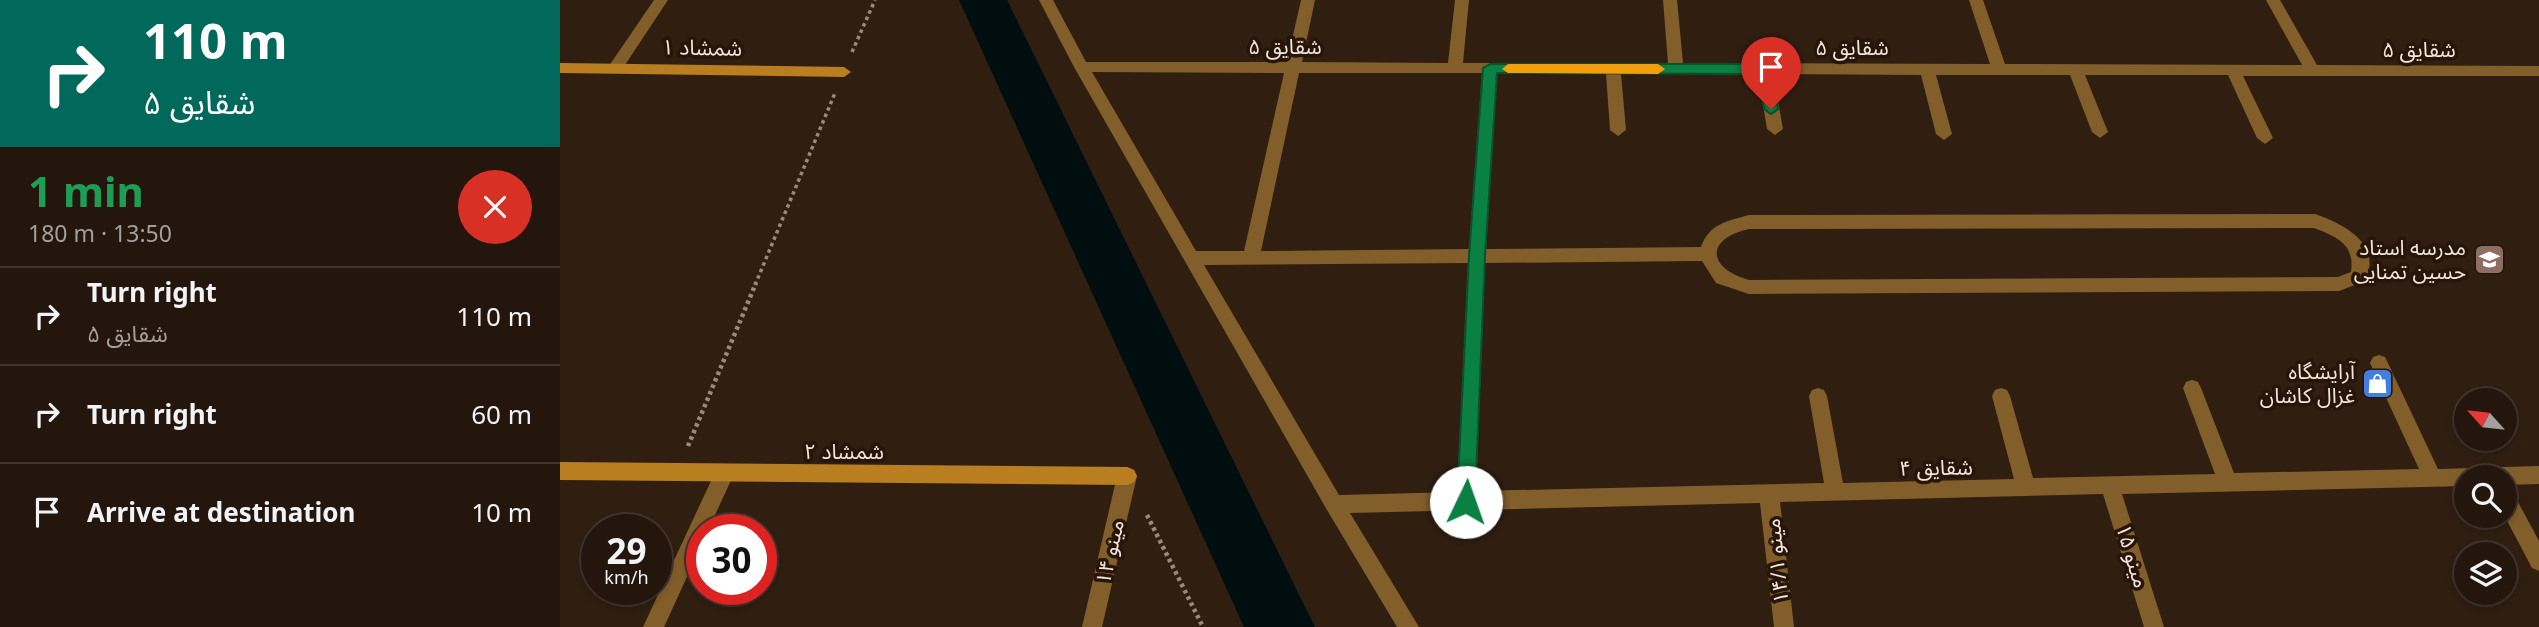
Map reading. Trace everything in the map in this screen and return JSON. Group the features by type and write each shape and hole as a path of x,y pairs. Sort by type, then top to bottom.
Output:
{"street":[{"path":"616,67 661,0"},
{"path":"1046,0 1334,504 1409,627"},
{"path":"1251,258 1308,0"},
{"path":"1455,68 1462,0"},
{"path":"1670,0 1676,69"},
{"path":"1976,0 1998,69"},
{"path":"2273,0 2312,70"},
{"name":"شقایق ۵","path":"1082,67 2539,71"},
{"name":"شمشاد ۱","path":"560,68 844,72"},
{"path":"1466,502 1477,256 1490,68"},
{"path":"1612,69 1618,130"},
{"path":"1765,69 1775,129"},
{"path":"1927,69 1944,134"},
{"path":"2076,70 2100,132"},
{"path":"2233,70 2265,138"},
{"path":"2315,221 2342,231 2357,244 2362,259 2359,276 2339,284 1749,286 1723,279 1712,268 1709,254 1711,242 1722,230 1749,222 2315,221"},
{"path":"1192,258 1709,254"},
{"path":"2379,363 2433,478"},
{"path":"2192,388 2228,483"},
{"path":"1818,396 1835,493"},
{"path":"2001,396 2026,488"},
{"name":"شمشاد ۲","path":"560,471 1128,476"},
{"path":"653,627 724,474"},
{"name":"شقایق ۴","path":"2517,476 2539,475"},
{"name":"مینو ۱۴","path":"1092,627 1128,476"},
{"name":"شقایق ۴","path":"1334,504 2454,478"},
{"name":"مینو ۱۵","path":"2110,486 2154,627"},
{"name":"مینو ۱۴/۱","path":"1769,495 1784,627"},
{"path":"2517,520 2539,561"}],"path":[{"path":"677,473 875,0"},
{"path":"1128,476 1203,627"}],"waterway":[{"path":"983,0 1280,627"}],"slow traffic":[{"path":"1508,69 1658,69"}],"place":[{"name":"مدرسه استاد حسین تمنایی","path":"2489,260"},
{"name":"آرایشگاه غزال کاشان","path":"2378,384"}],"route":[{"path":"1466,502 1477,256 1490,68 1765,69 1771,109"}]}
